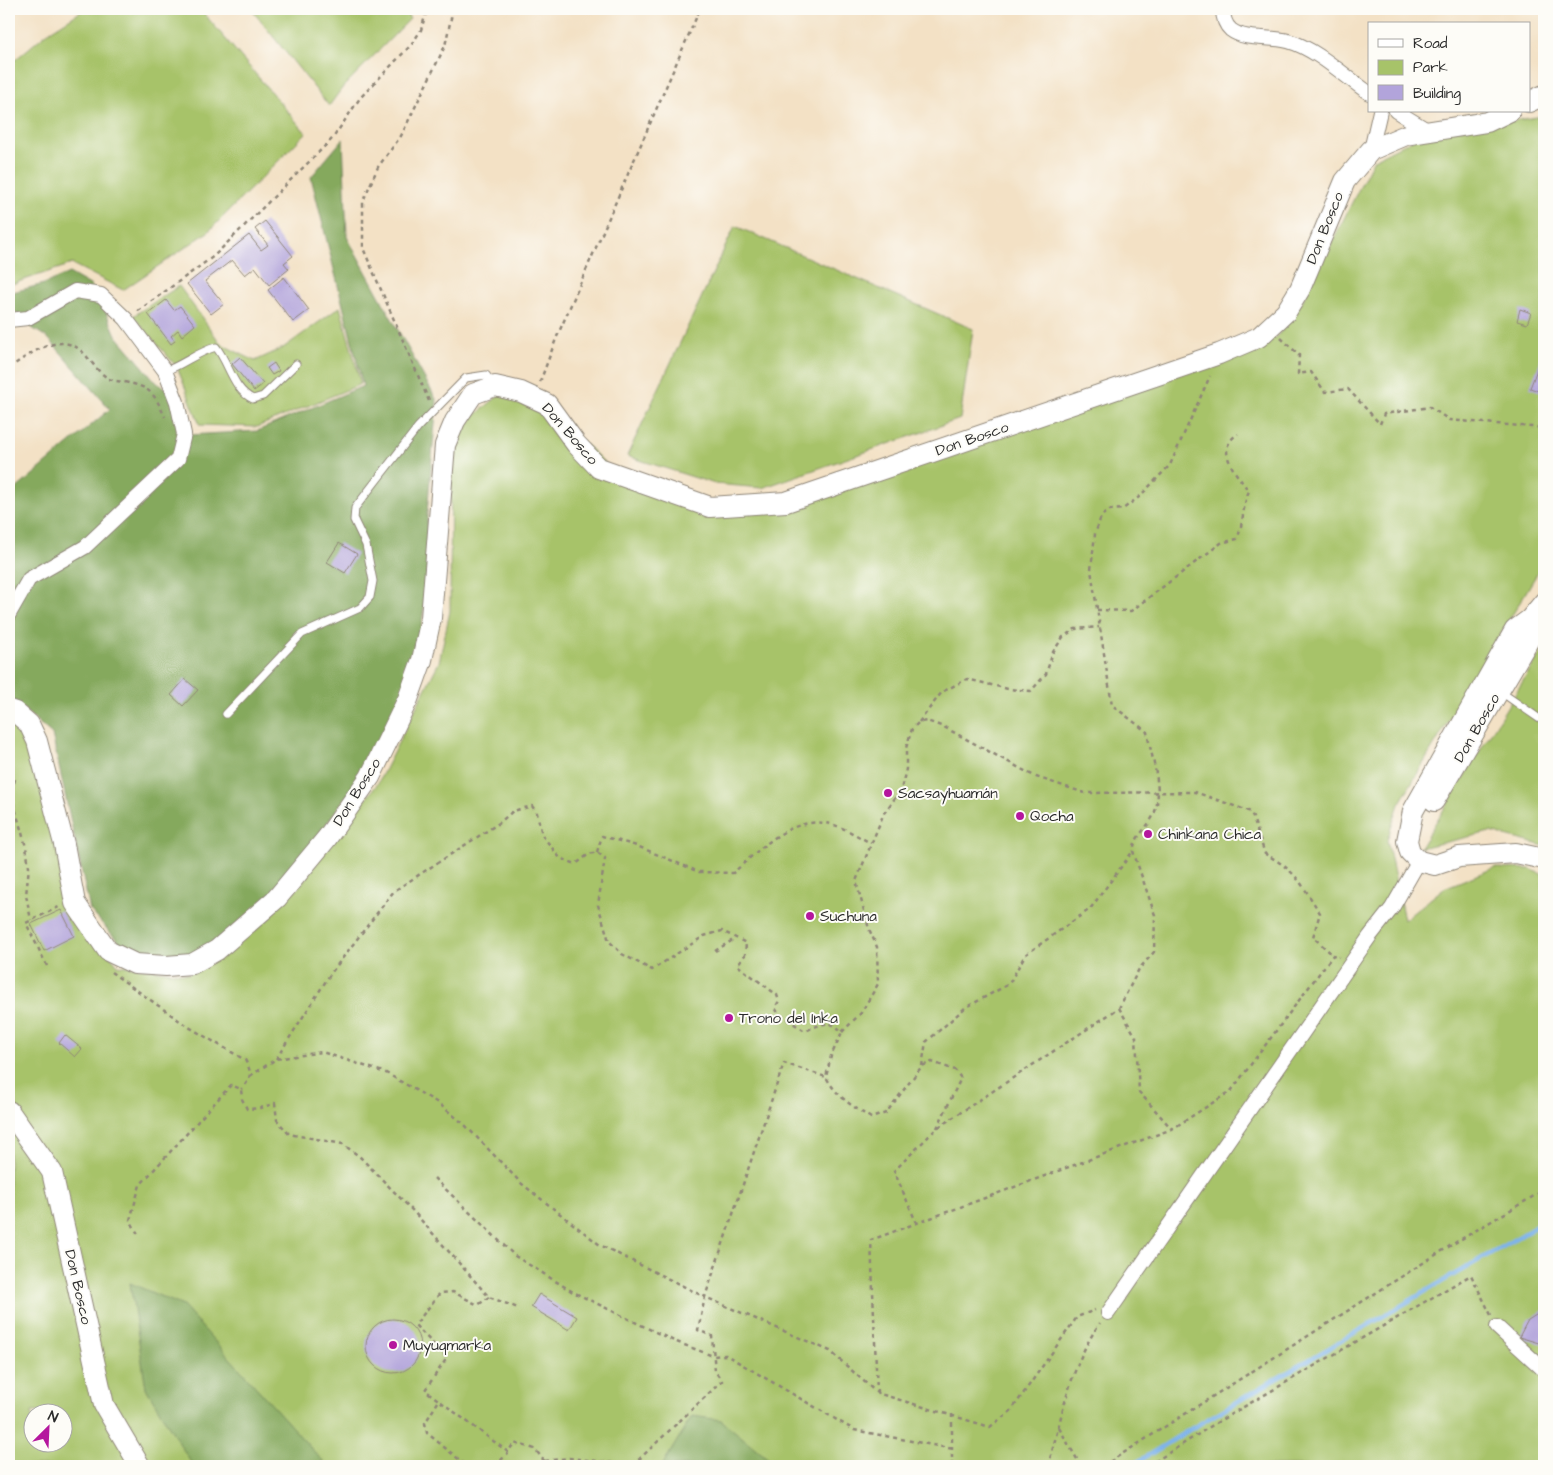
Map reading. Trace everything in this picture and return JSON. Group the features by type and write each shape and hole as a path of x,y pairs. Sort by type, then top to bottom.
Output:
{"street":[{"path":"1223,9 1223,17 1231,30 1246,35 1288,41 1302,47 1368,92"},
{"path":"1530,102 1544,95"},
{"path":"1371,150 1380,112"},
{"path":"1398,112 1427,130"},
{"name":"Don Bosco","path":"9,710 16,712 29,724 37,741 64,844 74,900 108,951 135,964 166,966 192,964 217,950 277,898 327,838 370,777 408,699 422,660 431,618 445,445 455,421 473,394 495,386 534,397 547,404 576,444 599,468 710,507 786,502 1219,354 1258,337 1270,329 1286,312 1300,289 1345,181 1371,150 1427,130 1487,122 1508,112"},
{"path":"9,320 28,318 75,291 101,295 126,319 165,371 177,402 184,434 178,459 85,547 29,580 9,614"},
{"name":"Don Bosco","path":"1419,860 1410,852 1407,841 1413,811 1515,630 1530,619 1544,602"},
{"name":"Don Bosco","path":"1409,830 1424,817 1530,638 1530,619"},
{"path":"1108,1314 1353,960 1392,908 1419,860 1435,865 1459,856 1516,853 1544,859"},
{"name":"Don Bosco","path":"9,1111 52,1172 104,1404 140,1466"},
{"path":"1497,1327 1544,1370"}],"lane":[{"path":"165,371 177,367 203,350 216,347 224,356 240,389 246,396 253,399 263,396 296,364"},
{"path":"226,714 302,634 360,608 370,597 373,581 366,545 354,520 355,508 418,427 466,378 486,375 495,386"},
{"path":"1499,691 1544,722"}],"path":[{"path":"126,319 214,256 333,138 360,98 412,44 421,30 426,13 425,9"},
{"path":"436,410 425,394 363,248 363,201 378,167 401,136 445,46 453,9"},
{"path":"534,397 556,339 700,9"},
{"path":"1270,329 1299,355 1298,374 1311,372 1325,392 1348,389 1380,424 1384,414 1430,407 1449,420 1544,428"},
{"path":"9,368 47,346 67,344 78,347 106,377 149,389 156,397 167,422"},
{"path":"917,1224 894,1171 937,1128 1119,1008 1139,969 1154,952 1155,914 1133,851 1134,841 1153,817 1158,793 1147,732 1112,705 1091,570 1094,534 1101,517 1108,510 1124,509 1139,497 1170,465 1219,354"},
{"path":"1096,610 1131,611 1221,543 1237,539 1242,527 1242,513 1249,491 1232,470 1226,454 1232,437 1238,434"},
{"path":"826,1077 831,1056 842,1032 861,1013 878,984 877,947 869,929 856,881 884,813 901,790 906,769 906,748 912,729 942,692 967,679 1008,689 1031,691 1046,674 1053,652 1063,637 1075,630 1099,626"},
{"path":"919,722 926,721 944,727 1036,777 1085,793 1195,792 1251,812 1265,854 1282,863 1298,877 1320,913 1313,937 1334,955 1353,960"},
{"path":"15,779 11,794 27,853 29,867 26,895 31,920"},
{"path":"250,1076 276,1059 331,973 394,891 499,823 513,811 532,806 537,813 542,835 560,858 576,864 589,854 597,852"},
{"path":"597,852 602,836 637,846 699,872 733,873 771,839 802,825 825,823 852,833 871,843"},
{"path":"545,1461 570,1458 634,1465 722,1381 715,1372 712,1356 712,1336 698,1330 705,1297 784,1063 826,1077 834,1091 847,1103 871,1118 886,1113 922,1066 926,1042 965,1008 1009,984 1025,955 1090,909 1133,851"},
{"path":"597,852 605,858 598,905 609,941 622,954 652,970 704,936 722,931 746,943 745,955 736,965 778,995 779,1000 775,1008 779,1014 805,1031 826,1023 835,1024 842,1032"},
{"path":"47,966 26,923 74,900"},
{"path":"714,951 736,938"},
{"path":"876,1393 871,1240 1045,1174 1172,1129 1231,1091 1334,955"},
{"path":"107,968 114,975 187,1026 244,1060 249,1067 250,1076 248,1082 241,1089"},
{"path":"1119,1008 1136,1037 1140,1092 1172,1129"},
{"path":"276,1059 322,1052 386,1073 438,1103 464,1124 522,1184 600,1245 705,1297 830,1351 876,1393 952,1414 990,1427 1011,1411 1077,1317 1092,1309 1108,1314 1093,1334 1071,1379 1048,1466"},
{"path":"922,1066 932,1062 955,1070 961,1078 937,1128"},
{"path":"138,1234 130,1220 140,1185 231,1085 241,1089"},
{"path":"241,1089 242,1099 247,1109 261,1108 276,1103 277,1120 289,1134 343,1144 360,1157 413,1211 489,1297 518,1308"},
{"path":"434,1178 523,1261 573,1292 674,1342 712,1356 726,1356 854,1430 953,1449"},
{"path":"1103,1466 1454,1244 1544,1190"},
{"path":"1148,1466 1216,1423 1471,1275 1497,1327"},
{"path":"489,1297 478,1305 453,1292 440,1293 415,1325 447,1358 425,1390 438,1402 508,1452"},
{"path":"438,1402 425,1423 427,1433 467,1466"},
{"path":"952,1414 952,1466"},
{"path":"1059,1428 1081,1466"},
{"path":"495,1466 514,1443 534,1450 548,1466"}],"green space":[{"path":"85,9 200,9 306,133 208,232 123,290 72,264 9,285 9,65 47,33"},
{"path":"251,9 404,9 410,19 343,87 329,106"},
{"name":"Sacsayhuamán","path":"1544,116 1544,562 1399,804 1387,840 1404,920 1444,888 1494,868 1530,869 1544,875 1544,1466 9,1466 9,714 26,727 75,913 118,965 189,974 298,888 378,783 439,662 450,611 451,448 474,416 502,393 568,428 622,479 709,509 787,503 1236,354 1277,337 1302,302 1374,159 1424,134"},
{"path":"343,139 347,237 437,401 427,513 427,589 414,671 376,755 281,887 193,960 126,950 90,910 52,734 9,697 9,606 18,591 9,577 9,495 110,409 48,338 32,328 9,306 9,293 44,284 69,273 90,285 102,303 116,335 157,383 176,395 189,435 257,431 363,386 311,177"},
{"path":"735,226 973,329 960,419 762,488 715,484 627,456"},
{"path":"179,286 221,344 255,361 283,348 340,307 361,384 257,427 200,425 177,367 133,316"},
{"path":"1544,647 1544,846 1490,832 1420,848"},
{"path":"130,1283 183,1306 327,1466 193,1466 146,1388"},
{"path":"692,1416 721,1420 777,1466 662,1466"}],"building":[{"path":"265,221 293,256 284,263 289,269 269,285 255,267 245,275 232,260 205,281 224,304 211,314 187,284 249,235 261,250 268,245 255,229"},
{"path":"284,277 309,310 293,322 268,290"},
{"path":"166,300 174,310 180,306 195,325 182,336 178,330 171,336 175,341 171,344 148,314"},
{"path":"1520,309 1531,313 1527,324 1517,321"},
{"path":"1544,351 1544,393 1530,388"},
{"path":"240,357 263,384 254,391 232,364"},
{"path":"274,363 279,371 272,375 267,368"},
{"path":"339,543 357,554 345,573 327,562"},
{"path":"185,679 198,690 183,706 171,695"},
{"path":"61,910 74,936 44,951 31,924"},
{"path":"65,1035 82,1049 75,1057 59,1043"},
{"path":"539,1294 577,1317 569,1330 531,1307"},
{"path":"1544,1310 1544,1340 1542,1344 1519,1337 1528,1320"},
{"name":"Muyuqmarka","path":"393,1319 403,1321 412,1327 418,1336 420,1346 418,1356 412,1365 403,1371 393,1373 383,1371 374,1365 368,1356 366,1346 368,1336 374,1327 383,1321"}],"waterway":[{"path":"1131,1466 1544,1222"}],"place":[{"name":"Sacsayhuamán","path":"888,793"},
{"name":"Qocha","path":"1020,816"},
{"name":"Chinkana Chica","path":"1148,834"},
{"name":"Suchuna","path":"810,916"},
{"name":"Trono del Inka","path":"729,1018"},
{"name":"Muyuqmarka","path":"393,1345"}]}
